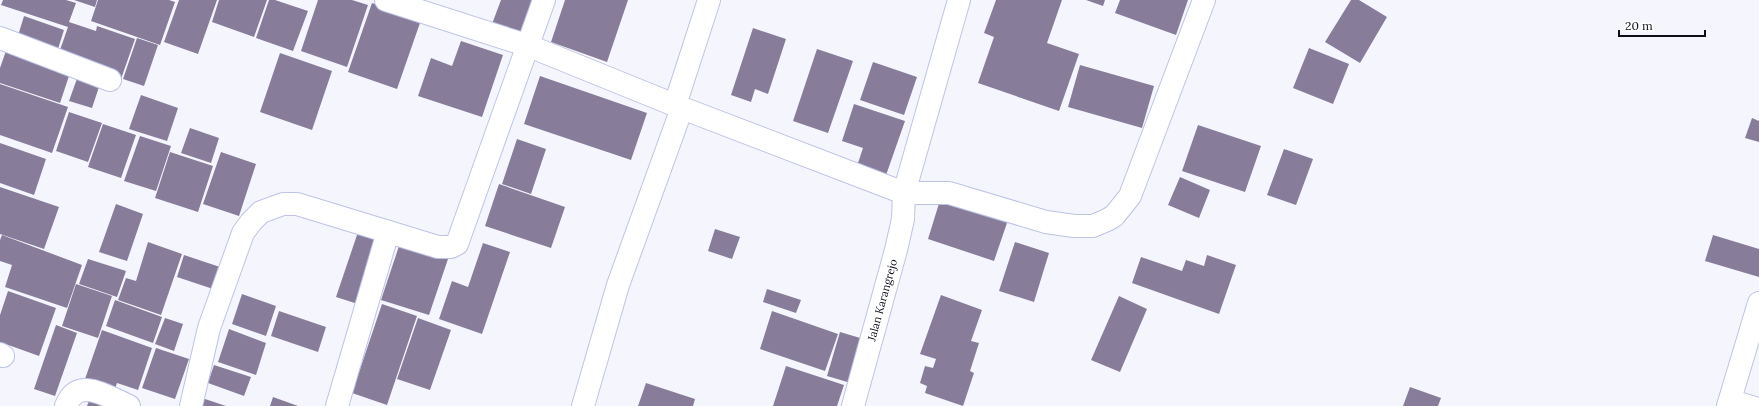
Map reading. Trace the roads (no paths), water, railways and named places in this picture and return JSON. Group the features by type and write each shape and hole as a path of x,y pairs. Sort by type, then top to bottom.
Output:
{"street":[{"path":"386,0 529,46 904,193 949,193 1046,222 1074,226 1093,226 1114,216 1130,196 1204,0"},
{"path":"191,406 209,328 236,252 243,233 261,212 283,204 297,204 438,247 451,247 457,244 529,46 544,0"},
{"path":"583,406 618,285 679,106 708,0"},
{"name":"Jalan Karangrejo","path":"853,406 896,250 903,219 904,193 959,0"},
{"path":"0,38 110,80"},
{"path":"337,406 388,232"},
{"path":"1729,402 1759,303"},
{"path":"66,406 72,394 83,389 95,391 129,406"}],"lane":[{"path":"1729,402 1757,406"}]}
